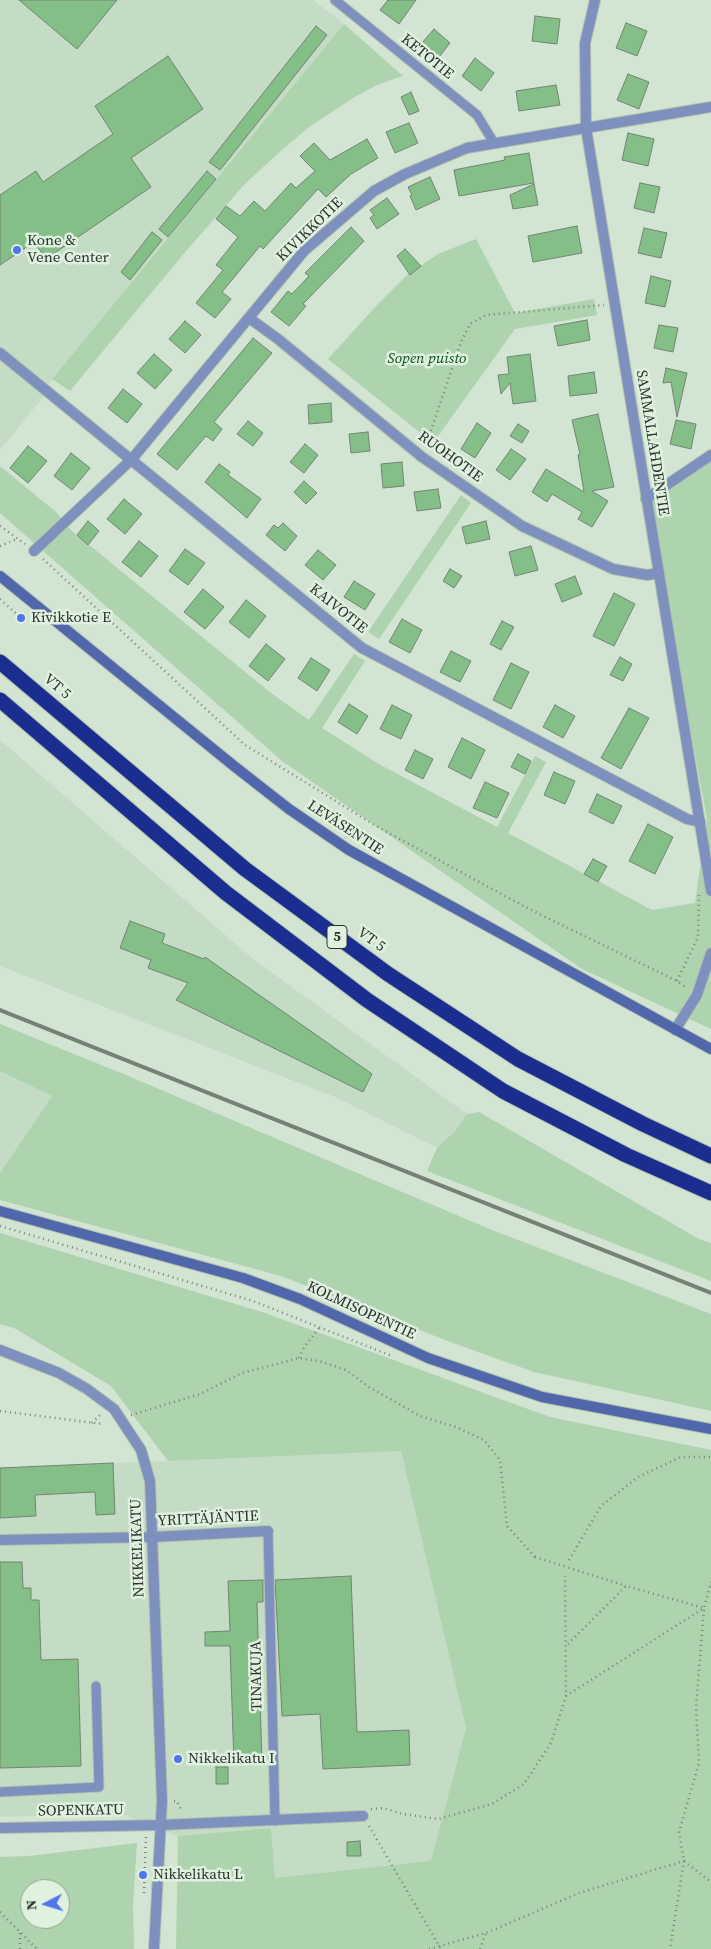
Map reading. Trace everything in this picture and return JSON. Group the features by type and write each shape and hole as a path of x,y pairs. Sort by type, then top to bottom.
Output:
{"highway":[{"name":"VT 5","path":"0,662 245,870 388,974 518,1059 643,1124 711,1156"},
{"name":"5","path":"0,700 226,893 367,1000 503,1091 626,1155 711,1193"}],"main road":[{"name":"LEVÄSENTIE","path":"0,576 289,809 349,850 711,1049"},
{"name":"KOLMISOPENTIE","path":"0,1211 243,1278 300,1299 428,1358 542,1396 711,1429"}],"street":[{"name":"SAMMALLAHDENTIE","path":"595,0 585,43 586,128 711,891"},
{"name":"KIVIKKOTIE","path":"34,551 132,459 304,252 374,191 406,174 467,148 711,108"},
{"name":"RUOHOTIE","path":"249,318 278,339 422,457 522,526 613,569 647,575 658,573"},
{"name":"KAIVOTIE","path":"0,353 362,648 687,819 700,822"},
{"path":"646,499 711,455"},
{"path":"674,1030 697,995 711,953"},
{"name":"NIKKELIKATU","path":"0,1350 59,1373 87,1389 114,1409 142,1450 150,1481 162,1825 154,1949"},
{"name":"YRITTÄJÄNTIE","path":"0,1540 153,1537 268,1531"},
{"name":"SOPENKATU","path":"0,1828 162,1825 363,1816"}],"lane":[{"name":"KETOTIE","path":"335,0 477,115 494,143"},
{"name":"TINAKUJA","path":"268,1531 275,1821"},
{"path":"0,1792 99,1787 96,1686"}],"path":[{"path":"422,457 461,342 470,324 486,315 604,305"},
{"path":"0,526 34,551 245,745 376,826 531,910 677,981"},
{"path":"0,546 18,539"},
{"path":"0,599 21,618"},
{"path":"0,1226 252,1301 398,1359"},
{"path":"300,1358 305,1346 319,1327"},
{"path":"130,1415 200,1394 242,1373 300,1358 319,1361 346,1370 370,1387 420,1416 456,1427 484,1440 500,1460 507,1526 535,1557 704,1608"},
{"path":"92,1409 104,1418"},
{"path":"0,1411 103,1424"},
{"path":"92,1423 100,1414"},
{"path":"569,1560 601,1506 638,1477 681,1457 711,1457"},
{"path":"133,1536 130,1518 139,1505"},
{"path":"403,1814 438,1819 492,1804 524,1784 551,1743 566,1696 565,1576"},
{"path":"670,1949 684,1861 679,1832 699,1763 696,1707 704,1608 711,1582"},
{"path":"567,1645 626,1586"},
{"path":"566,1696 704,1608"},
{"path":"363,1816 441,1949"},
{"path":"144,1899 143,1875 147,1825"},
{"path":"684,1861 711,1882"},
{"path":"429,1949 486,1933 579,1893 684,1861"},
{"path":"0,1912 37,1949"},
{"path":"20,1933 20,1949"},
{"path":"480,1949 486,1933"}],"shaded area":[{"path":"0,0 313,0 344,24 52,379 40,401 0,450"},
{"path":"0,740 253,959 467,1114 456,1130 437,1148 335,1097 0,966"},
{"path":"0,1071 52,1096 0,1173"},
{"path":"401,1451 466,1728 431,1862 275,1878 271,1828 178,1836 120,1813 0,1817 0,1468"}],"green space":[{"path":"344,24 403,76 377,85 353,98 309,127 275,156 244,185 186,251 70,391 52,379"},
{"name":"Sopen puisto","path":"476,239 515,313 594,299 597,315 515,329 433,443 328,359 407,275 438,254"},
{"path":"711,461 711,1029 582,969 282,761 0,513 0,466 56,512 72,531 271,693 309,720 354,654 365,661 322,728 377,763 497,827 535,756 546,762 508,833 652,910 695,903 707,819 661,574 650,498"},
{"path":"461,495 471,503 379,639 368,632"},
{"path":"0,1024 126,1075 492,1230 711,1314 711,1411 534,1372 453,1343 281,1276 0,1200 0,1173 52,1096 0,1071"},
{"path":"479,1112 699,1239 711,1243 711,1281 427,1171 437,1148 456,1130 467,1114"},
{"path":"0,1233 262,1312 550,1417 711,1450 711,1949 176,1949 178,1836 271,1828 275,1878 431,1861 466,1728 401,1451 168,1461 111,1386 14,1328 0,1324"},
{"path":"137,1843 133,1905 134,1949 0,1949 0,1857 29,1856"}],"building":[{"path":"19,0 117,0 77,49"},
{"path":"388,0 416,0 399,24 380,10"},
{"path":"535,16 560,19 557,44 532,41"},
{"path":"626,23 647,31 637,56 616,48"},
{"path":"316,26 327,35 220,170 209,162"},
{"path":"434,29 450,43 439,57 422,43"},
{"path":"168,56 203,109 131,158 151,187 46,259 34,242 0,265 0,195 36,171 43,182 113,134 95,106"},
{"path":"475,58 494,73 481,91 462,76"},
{"path":"628,74 649,82 639,109 617,100"},
{"path":"556,85 560,105 519,111 516,91"},
{"path":"411,92 419,111 409,115 401,97"},
{"path":"409,123 418,143 395,153 386,132"},
{"path":"628,133 654,139 648,166 622,160"},
{"path":"367,139 378,158 351,174 326,197 318,189 263,249 260,246 222,292 231,299 215,318 196,303 223,270 216,265 238,237 216,219 226,206 240,216 254,201 265,211 291,183 296,188 315,171 300,156 314,143 330,160"},
{"path":"529,153 534,183 459,196 454,170 505,160 504,157"},
{"path":"207,171 216,179 168,237 159,229"},
{"path":"430,177 440,199 416,210 408,187"},
{"path":"640,183 660,187 654,213 634,208"},
{"path":"534,184 538,205 513,209 510,195"},
{"path":"387,198 399,214 377,229 370,218 374,215 370,210"},
{"path":"577,226 582,253 533,262 528,236"},
{"path":"351,227 364,241 303,304 306,306 289,326 271,312 288,291 292,294 309,276 305,273"},
{"path":"644,228 667,233 661,258 638,253"},
{"path":"152,232 162,240 130,280 121,272"},
{"path":"405,249 421,266 410,275 397,256"},
{"path":"651,276 671,281 665,307 645,303"},
{"path":"587,320 590,340 558,346 554,326"},
{"path":"185,321 201,335 185,353 169,339"},
{"path":"659,325 678,328 673,352 654,348"},
{"path":"253,338 272,353 214,422 222,429 213,441 206,436 177,470 157,454"},
{"path":"154,354 172,370 155,389 137,373"},
{"path":"530,354 536,401 513,404 510,383 501,394 498,375 509,374 507,357"},
{"path":"666,368 687,373 677,417 671,382 663,383"},
{"path":"594,372 597,393 570,396 568,376"},
{"path":"123,389 142,404 127,423 108,408"},
{"path":"331,403 332,422 309,424 308,405"},
{"path":"598,414 614,487 592,491 608,501 592,527 578,519 582,512 552,494 547,502 532,492 546,469 584,492 578,455 580,454 572,420"},
{"path":"676,420 696,424 691,449 670,444"},
{"path":"248,421 263,433 253,446 237,434"},
{"path":"477,423 491,433 475,458 461,449"},
{"path":"518,424 529,431 522,443 510,436"},
{"path":"368,432 370,451 351,453 349,434"},
{"path":"305,444 318,455 304,473 290,462"},
{"path":"28,446 47,461 28,483 10,468"},
{"path":"511,449 526,459 510,480 496,470"},
{"path":"71,453 90,468 72,490 54,476"},
{"path":"402,462 404,486 383,488 381,464"},
{"path":"219,464 230,472 228,475 261,499 247,518 205,482"},
{"path":"304,481 317,493 306,504 294,492"},
{"path":"438,489 441,508 417,511 414,492"},
{"path":"124,499 142,514 125,534 107,519"},
{"path":"88,521 99,531 88,545 77,535"},
{"path":"486,521 490,539 466,544 462,527"},
{"path":"283,523 297,536 285,551 266,535 274,525 278,528"},
{"path":"139,541 158,556 141,577 122,562"},
{"path":"531,546 538,570 515,576 509,552"},
{"path":"185,549 205,563 188,585 169,571"},
{"path":"318,550 336,565 323,580 305,565"},
{"path":"450,569 462,576 454,588 443,581"},
{"path":"575,576 582,594 562,602 555,584"},
{"path":"354,581 375,594 365,610 344,597"},
{"path":"203,589 224,607 205,629 184,612"},
{"path":"614,593 635,604 614,646 593,636"},
{"path":"246,600 266,616 249,638 229,622"},
{"path":"402,619 422,630 410,653 389,642"},
{"path":"502,621 514,627 501,650 490,644"},
{"path":"266,644 285,659 268,681 249,666"},
{"path":"451,651 471,661 460,682 440,672"},
{"path":"620,657 632,664 623,681 610,675"},
{"path":"311,658 330,670 317,691 298,678"},
{"path":"511,663 529,672 511,709 493,700"},
{"path":"349,704 368,716 357,734 338,722"},
{"path":"392,705 412,715 401,739 380,729"},
{"path":"555,705 575,716 563,738 543,727"},
{"path":"629,708 649,718 621,769 601,758"},
{"path":"462,738 485,750 471,779 448,767"},
{"path":"415,750 433,759 423,779 405,770"},
{"path":"518,754 531,761 525,774 511,767"},
{"path":"554,772 575,781 565,804 544,795"},
{"path":"485,782 509,793 497,818 473,808"},
{"path":"597,794 622,806 613,824 589,812"},
{"path":"648,824 673,837 655,874 629,861"},
{"path":"593,859 607,866 598,882 584,874"},
{"path":"130,921 165,934 162,943 204,959 205,957 372,1074 363,1092 176,1000 188,983 148,968 151,960 120,948"},
{"path":"113,1463 115,1514 96,1515 95,1492 35,1495 36,1516 0,1518 0,1468"},
{"path":"0,1562 22,1562 23,1588 31,1588 31,1600 39,1600 41,1660 78,1659 81,1766 0,1768"},
{"path":"351,1576 357,1732 409,1730 410,1765 323,1769 320,1714 282,1716 275,1580"},
{"path":"263,1580 263,1602 257,1602 262,1763 234,1764 230,1646 205,1646 205,1632 230,1631 228,1581"},
{"path":"216,1767 228,1767 228,1784 216,1784"},
{"path":"360,1841 361,1856 347,1856 347,1842"}],"railway":[{"path":"0,1010 711,1293"}],"place":[{"name":"Kone & Vene Center","path":"17,250"},
{"name":"Kivikkotie E","path":"21,618"},
{"name":"Nikkelikatu I","path":"178,1759"},
{"name":"Nikkelikatu L","path":"143,1875"}]}
